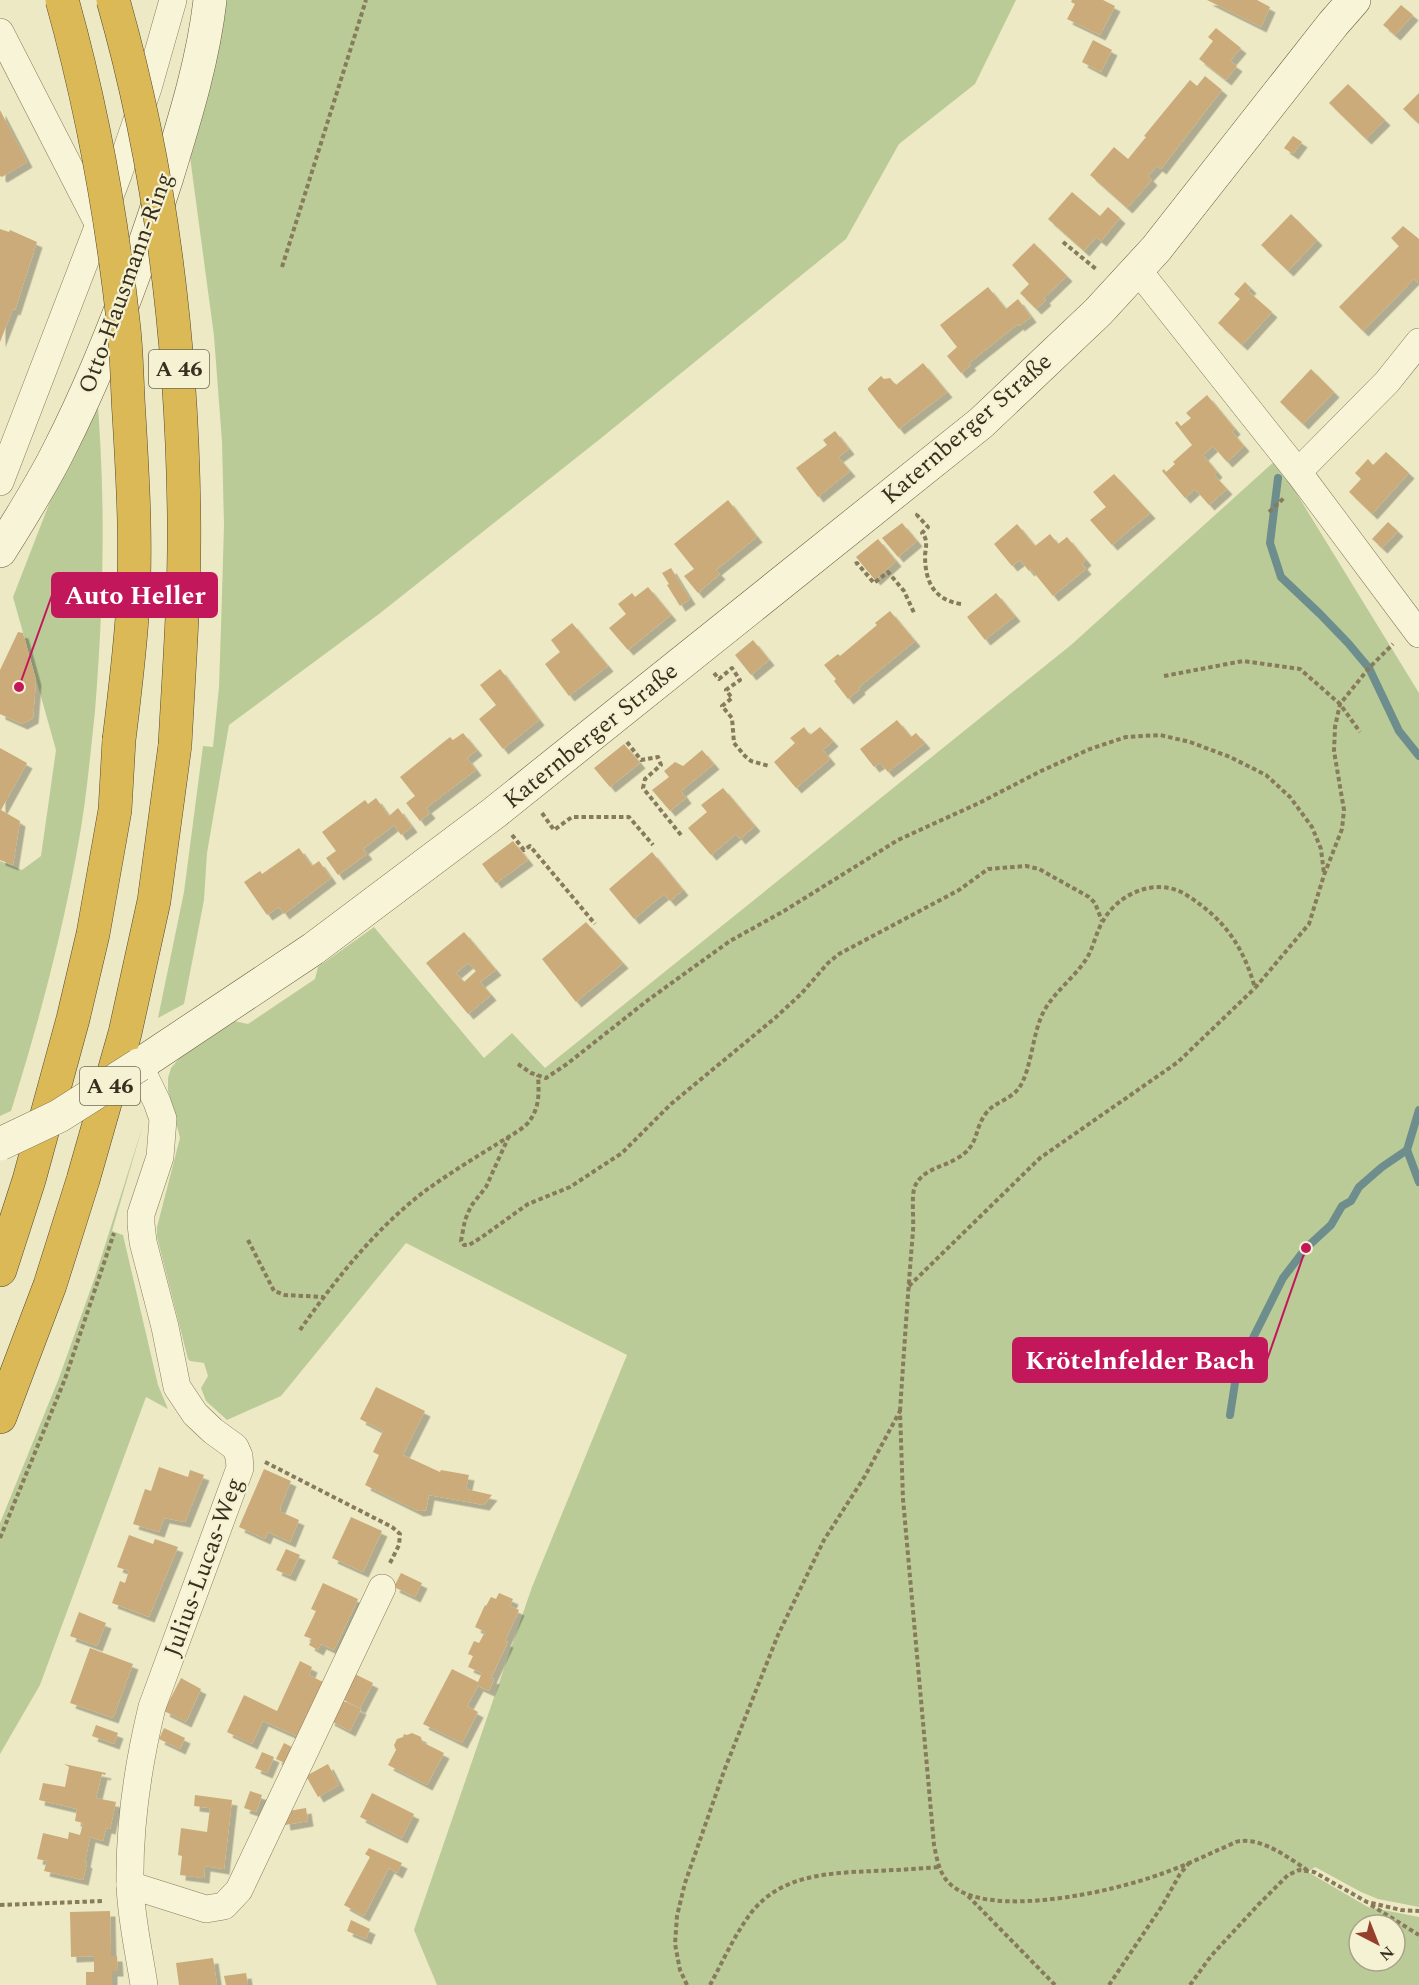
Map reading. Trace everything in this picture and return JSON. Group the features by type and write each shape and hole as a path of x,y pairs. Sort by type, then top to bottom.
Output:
{"highway":[{"name":"A 46","path":"0,1270 30,1180 74,1019 93,934 115,810 119,740 132,618 134,544 132,469 124,330 101,170 73,39 62,0"},
{"name":"A 46","path":"0,1417 53,1275 83,1180 124,1033 154,901 175,745 181,650 184,520 183,436 178,369 162,224 133,73 113,0"}],"street":[{"name":"Otto-Hausmann-Ring","path":"0,482 118,175 148,88 173,0"},
{"name":"Otto-Hausmann-Ring","path":"0,551 62,445 137,269 194,88 210,0"},
{"name":"Katernberger Straße","path":"0,1144 59,1116 139,1065 313,949 380,900 697,652 981,423 1098,312 1156,249 1332,24 1354,0"},
{"path":"0,32 98,223"},
{"path":"1132,275 1298,472 1416,630"},
{"path":"1298,472 1387,382 1419,342"},
{"name":"Julius-Lucas-Weg","path":"139,1065 163,1119 163,1141 158,1167 141,1214 141,1224 143,1242 165,1327 177,1387 195,1414 235,1447 239,1456 240,1468 152,1707 143,1746 131,1830 131,1893 144,1985"},
{"path":"131,1893 207,1910 224,1906 239,1890 382,1588"}],"path":[{"path":"282,267 366,0"},
{"path":"1063,242 1095,270 1105,258 1132,275"},
{"path":"908,482 927,506 917,515 928,527 922,533 926,540 925,560 928,580 941,598 948,602 961,604"},
{"path":"1269,512 1281,501"},
{"path":"829,546 849,570 857,563 874,583 888,572 904,591 915,615"},
{"path":"909,1286 1040,1158 1178,1062 1255,988 1309,924 1324,875 1342,829 1344,810 1334,751 1335,727 1340,704 1369,668 1416,630"},
{"path":"697,652 719,679 732,668 740,680 726,690 732,698 722,706 732,718 734,743 751,761 769,766"},
{"path":"1164,676 1243,661 1300,669 1340,704 1360,732"},
{"path":"610,721 641,760 658,757 661,765 645,779 643,788 681,835"},
{"path":"518,1064 531,1073 546,1078 648,1000 730,942 898,840 979,803 1041,771 1090,749 1126,737 1160,735 1190,742 1230,757 1266,775 1290,797 1312,826 1321,849 1324,875"},
{"path":"554,830 572,817 630,817 653,845"},
{"path":"524,850 530,846 595,924"},
{"path":"509,1136 486,1187 468,1213 461,1241 464,1245 469,1245 482,1237 528,1204 570,1187 622,1153 671,1104 775,1018 839,954 959,890 988,869 1026,866 1039,870 1089,897 1095,903 1102,921"},
{"path":"1054,1985 967,1895 949,1884 939,1868 934,1845 903,1499 900,1411 914,1188 923,1174 957,1159 971,1149 980,1122 988,1110 1012,1097 1021,1085 1035,1032 1045,1010 1086,960 1095,943 1102,921 1116,903 1139,890 1151,887 1180,890 1200,904 1229,930 1249,968 1255,988"},
{"path":"300,1330 323,1297 380,1232 404,1209 425,1191 526,1125 538,1104 538,1075"},
{"path":"0,1538 65,1379 116,1226"},
{"path":"248,1240 274,1291 285,1295 323,1297"},
{"path":"687,1985 680,1970 675,1944 676,1916 685,1883 724,1771 778,1635 824,1540 865,1476 900,1411"},
{"path":"235,1447 392,1527 400,1534 399,1545 382,1580 382,1588"},
{"path":"967,1895 992,1901 1041,1901 1095,1892 1149,1878 1240,1840 1257,1843 1314,1872 1419,1935"},
{"path":"1108,1985 1162,1906 1180,1874 1191,1862"},
{"path":"710,1985 752,1912 768,1896 784,1887 804,1878 831,1873 939,1868"},
{"path":"1190,1985 1211,1956 1288,1875 1299,1870 1307,1870"},
{"path":"0,1905 131,1893"},
{"path":"1367,1902 1401,1910 1419,1911"}],"green space":[{"path":"226,0 1016,0 975,84 899,144 846,239 600,439 379,614 229,725 207,853 204,900 184,1004 158,1018 184,892 203,746 213,747 219,687 224,525 222,442 214,336 190,157"},
{"path":"96,383 101,465 102,588 95,711 85,798 64,917 40,1014 11,1111 0,1116 0,861 22,870 41,856 56,750 13,597"},
{"path":"1276,460 1419,693 1419,1907 1378,1899 1315,1867 1308,1872 1368,1907 1399,1913 1347,1913 1347,1973 1407,1973 1407,1915 1419,1917 1419,1985 437,1985 414,1930 532,1587 627,1355 406,1243 281,1396 227,1420 206,1401 201,1388 208,1376 204,1363 188,1359 157,1237 157,1227 180,1138 168,1091 168,1078 171,1068 182,1055 234,1021 248,1024 315,979 318,967 374,927 484,1058 512,1033 545,1068 1071,645"},
{"path":"143,1125 112,1231 123,1235 158,1385 168,1409 146,1397 40,1685 0,1754 0,1523 59,1378 95,1277"}],"building":[{"path":"1072,0 1103,0 1115,6 1100,35 1067,19 1075,4 1071,2"},
{"path":"1207,0 1257,0 1270,7 1261,27"},
{"path":"1401,5 1413,15 1395,35 1383,25"},
{"path":"1216,28 1241,48 1230,61 1237,66 1226,80 1199,59 1213,41 1208,37"},
{"path":"1093,40 1112,50 1101,72 1082,62"},
{"path":"1205,76 1222,90 1161,169 1157,166 1148,176 1152,180 1127,208 1090,175 1114,147 1128,159 1190,80 1197,86"},
{"path":"1348,84 1385,120 1366,139 1329,103"},
{"path":"1419,93 1419,124 1403,109"},
{"path":"0,110 27,162 2,177 0,176"},
{"path":"1293,136 1302,142 1293,154 1284,148"},
{"path":"1072,192 1100,216 1108,207 1120,218 1101,241 1096,237 1084,251 1048,219"},
{"path":"1291,214 1317,240 1288,271 1261,245"},
{"path":"1403,226 1419,239 1419,283 1414,279 1363,331 1339,307 1399,246 1391,238"},
{"path":"0,229 9,232 10,230 37,242 15,310 12,311 0,342"},
{"path":"1034,243 1067,276 1036,309 1020,293 1029,284 1012,265"},
{"path":"1245,282 1251,288 1248,291 1272,312 1242,345 1218,323 1240,299 1234,294"},
{"path":"988,287 1006,309 1018,299 1031,317 1019,326 1018,324 969,363 971,365 961,373 947,356 957,347 940,325"},
{"path":"923,363 947,392 899,429 868,388 881,376 884,379 890,378 896,385"},
{"path":"1311,369 1334,392 1303,424 1280,402"},
{"path":"1207,395 1235,429 1232,432 1244,446 1227,462 1213,446 1203,455 1217,472 1214,475 1227,489 1209,505 1195,489 1185,498 1162,471 1164,469 1166,472 1175,464 1173,462 1192,445 1175,423 1177,421 1181,426 1191,418 1186,413"},
{"path":"835,431 849,449 838,457 850,471 818,497 796,468 827,445 823,440"},
{"path":"1386,452 1409,473 1372,514 1349,492 1361,479 1355,473 1368,459 1373,465"},
{"path":"1114,474 1150,513 1112,545 1090,520 1106,507 1093,492"},
{"path":"728,500 757,537 716,570 720,574 698,593 684,576 694,569 674,544"},
{"path":"1388,522 1398,531 1382,548 1372,539"},
{"path":"902,523 917,541 898,557 882,538"},
{"path":"1017,524 1035,546 1050,534 1058,544 1067,537 1086,560 1082,564 1086,569 1053,596 1031,569 1029,571 1020,560 1012,566 994,544"},
{"path":"878,539 896,561 875,580 856,557"},
{"path":"671,568 690,599 680,606 662,573"},
{"path":"648,587 671,615 628,650 609,628 626,614 618,604 632,593 635,597"},
{"path":"996,593 1015,616 985,640 967,617"},
{"path":"890,611 915,641 859,687 860,689 848,699 824,665 838,654 840,656"},
{"path":"572,623 608,666 569,696 545,664 560,652 551,640"},
{"path":"18,632 23,633 36,680 33,718 22,724 0,714 0,670"},
{"path":"753,640 769,660 751,675 735,655"},
{"path":"500,669 539,720 503,749 479,719 496,705 480,685"},
{"path":"897,720 911,737 916,733 925,743 888,772 880,763 874,767 860,749"},
{"path":"804,727 810,735 820,727 833,741 823,750 830,759 796,788 774,762 795,743 790,738"},
{"path":"463,733 477,750 467,758 476,770 426,808 430,813 420,821 406,803 415,796 400,777 450,737 453,740"},
{"path":"624,744 640,763 610,787 594,768"},
{"path":"0,748 27,763 1,810 20,821 13,865 0,860"},
{"path":"702,750 714,764 681,791 686,798 670,811 652,790 669,777 664,771 675,762 683,766"},
{"path":"723,788 755,826 740,839 736,834 711,855 688,828 707,812 701,805"},
{"path":"376,798 389,816 398,808 412,827 401,835 394,825 363,849 367,854 338,875 326,858 336,851 322,832 365,800 368,804"},
{"path":"513,841 528,860 496,883 482,864"},
{"path":"299,848 312,866 319,861 331,878 284,914 279,907 267,915 244,882 260,871 262,874"},
{"path":"652,852 683,890 670,901 664,894 634,919 609,889"},
{"path":"586,922 623,963 576,1002 542,959"},
{"path":"464,932 496,970 480,982 491,995 468,1014 426,963","holes":["468,963 476,971 464,982 456,973"]},
{"path":"376,1387 425,1411 403,1455 440,1472 441,1470 469,1475 466,1489 492,1495 484,1505 429,1495 426,1510 418,1511 365,1485 379,1455 373,1452 383,1431 360,1419"},
{"path":"159,1467 188,1477 190,1470 204,1475 185,1522 164,1518 159,1532 133,1524 145,1489 151,1491"},
{"path":"264,1469 291,1481 280,1508 281,1512 299,1520 290,1542 268,1532 265,1539 239,1527"},
{"path":"351,1517 382,1531 363,1572 332,1558"},
{"path":"129,1535 153,1544 155,1539 178,1547 149,1617 112,1603 120,1581 125,1583 129,1571 117,1567"},
{"path":"286,1549 300,1555 290,1576 276,1570"},
{"path":"401,1573 422,1583 415,1597 394,1587"},
{"path":"323,1583 358,1599 334,1650 321,1644 318,1650 309,1645 312,1639 304,1636 316,1611 311,1609"},
{"path":"499,1593 513,1599 510,1606 519,1610 505,1641 508,1642 491,1678 494,1679 489,1691 478,1686 467,1706 478,1712 462,1743 423,1724 452,1669 478,1682 482,1673 468,1667 473,1656 468,1654 474,1641 479,1643 485,1632 475,1627 485,1605 491,1597 496,1599"},
{"path":"79,1612 106,1623 97,1646 70,1636"},
{"path":"90,1648 133,1664 113,1718 70,1703"},
{"path":"300,1661 312,1667 309,1675 325,1683 299,1737 263,1721 252,1744 227,1732 244,1695 277,1711"},
{"path":"353,1673 373,1683 360,1708 340,1698"},
{"path":"181,1678 201,1689 186,1722 164,1711"},
{"path":"339,1699 361,1709 350,1731 329,1720"},
{"path":"96,1725 118,1733 114,1744 92,1736"},
{"path":"164,1728 185,1738 180,1749 159,1739"},
{"path":"412,1733 421,1737 422,1742 444,1753 427,1785 388,1765 396,1750 394,1745 397,1739 403,1737 404,1734"},
{"path":"284,1743 296,1749 289,1765 276,1759"},
{"path":"262,1752 274,1757 267,1773 255,1768"},
{"path":"64,1764 106,1773 102,1774 96,1798 116,1802 110,1829 106,1828 103,1841 90,1837 83,1880 44,1871 47,1861 37,1859 43,1833 68,1839 69,1832 80,1835 83,1823 75,1821 77,1809 39,1800 43,1783 65,1787 69,1767"},
{"path":"328,1764 339,1785 318,1797 306,1776"},
{"path":"250,1791 262,1795 256,1812 244,1808"},
{"path":"372,1793 414,1814 402,1838 360,1817"},
{"path":"195,1795 232,1800 224,1869 205,1866 204,1878 180,1875 182,1856 178,1855 181,1828 207,1832 210,1808 194,1806"},
{"path":"306,1808 308,1821 285,1825 283,1812"},
{"path":"369,1848 402,1863 397,1873 389,1868 364,1916 344,1905 370,1857 365,1854"},
{"path":"110,1911 111,1956 117,1956 118,1971 112,1971 112,1985 86,1985 86,1972 94,1972 94,1956 71,1957 70,1912"},
{"path":"351,1920 370,1929 366,1939 347,1931"},
{"path":"213,1958 217,1985 179,1985 176,1963"},
{"path":"246,1973 248,1985 226,1985 224,1976"}],"waterway":[{"path":"1278,478 1270,543 1281,577 1320,614 1369,668 1399,731 1419,756"},
{"path":"1230,1415 1237,1370 1283,1278 1306,1248 1331,1225 1342,1206 1351,1201 1359,1187 1407,1150 1419,1110"},
{"path":"1407,1150 1419,1182"}],"place":[{"name":"Auto Heller","path":"19,687"},
{"name":"Krötelnfelder Bach","path":"1306,1248"}]}
